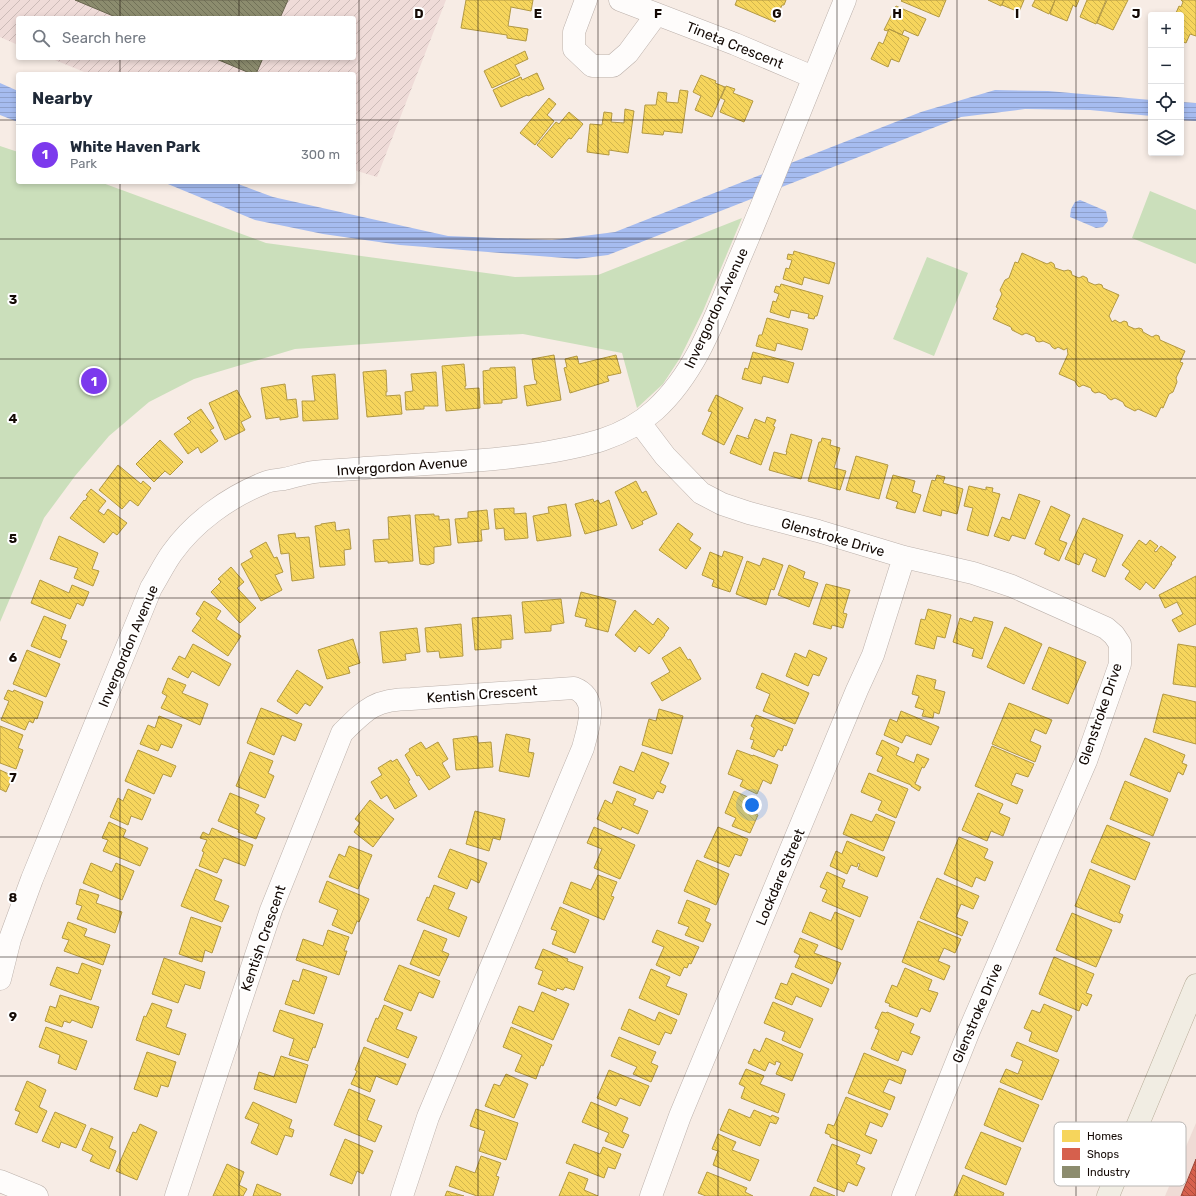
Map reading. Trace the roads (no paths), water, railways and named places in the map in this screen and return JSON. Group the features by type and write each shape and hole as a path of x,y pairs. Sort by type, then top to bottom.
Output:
{"main road":[{"path":"1139,1122 1196,985"},
{"path":"1108,1196 1112,1186"}],"street":[{"path":"586,0 574,32 574,50 592,66 613,66 628,53 656,14"},
{"name":"Tineta Crescent","path":"620,0 735,44 813,77"},
{"name":"Invergordon Avenue","path":"0,979 10,939 32,879 151,588 173,552 210,514 224,504 266,482 311,472 514,457 582,446 603,441 640,423 672,394 686,374 707,334 761,208 845,0"},
{"name":"Glenstroke Drive","path":"640,423 665,456 701,493 722,504 904,557 973,573 1012,586 1106,628 1114,635 1120,644 1120,664 1086,761 969,1032 903,1196"},
{"name":"Lockdare Street","path":"651,1196 680,1116 873,655 904,557"},
{"name":"Kentish Crescent","path":"176,1196 271,910 342,733 365,711 377,704 395,699 574,688 582,691 588,699 591,716 583,748 428,1117 402,1196"},
{"path":"0,1181 36,1196"}],"water":[{"path":"0,83 16,90 16,121 0,115"},
{"path":"995,90 1048,91 1148,100 1148,116 1090,110 1025,109 961,117 608,255 577,259 400,245 323,234 255,220 168,184 238,184 273,197 448,236 552,240 615,232 921,112"},
{"path":"1184,102 1196,103 1196,121 1184,120"},
{"path":"1080,200 1106,211 1108,221 1103,227 1096,228 1070,217 1071,209 1075,202"}],"place":[{"name":"White Haven Park","path":"94,381"}]}
